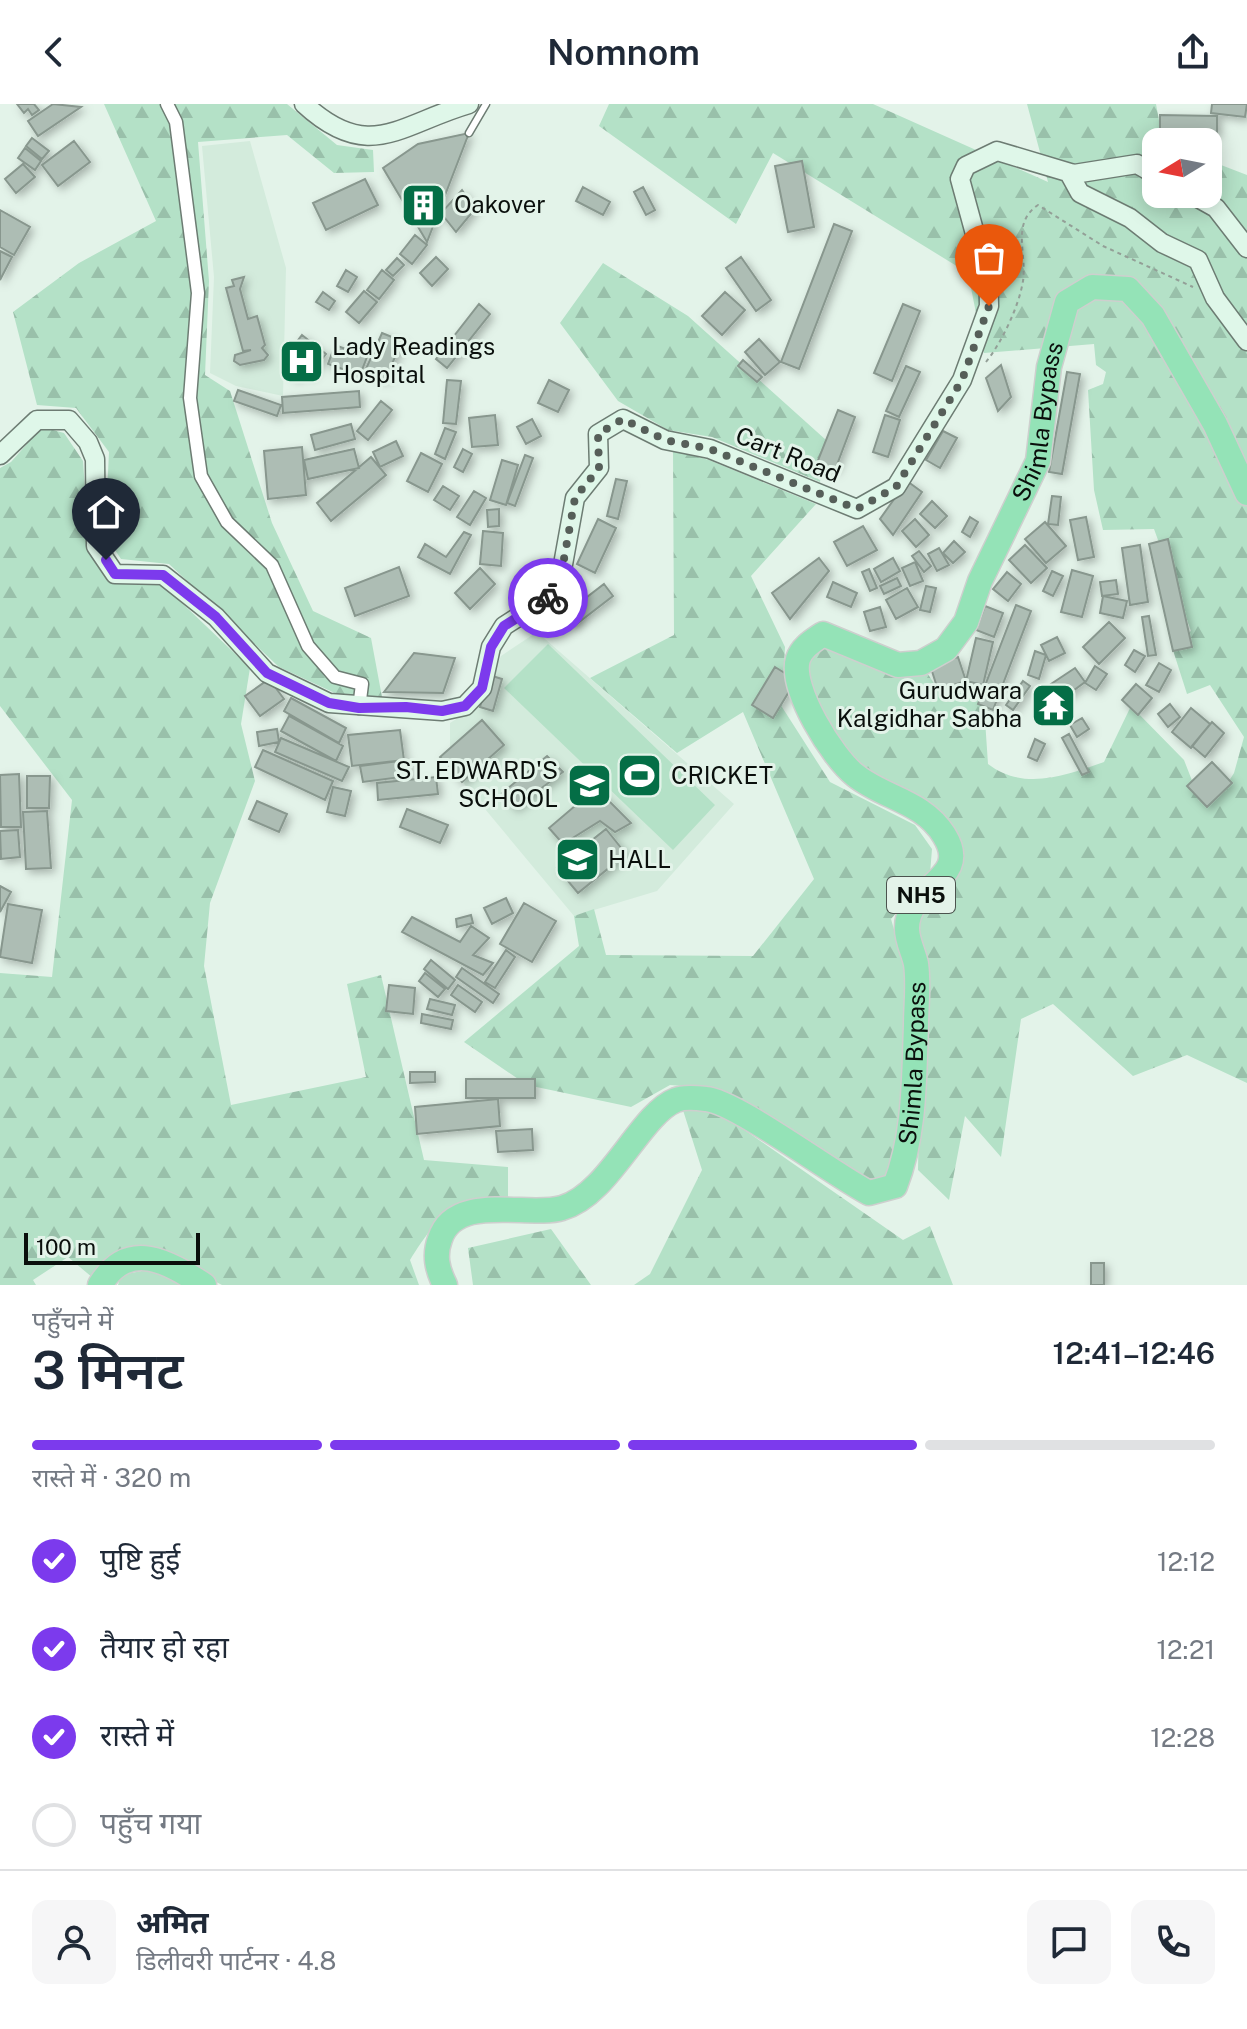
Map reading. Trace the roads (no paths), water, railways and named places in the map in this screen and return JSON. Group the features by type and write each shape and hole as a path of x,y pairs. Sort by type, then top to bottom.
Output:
{"highway":[{"name":"Shimla Bypass","path":"445,1285 435,1251 442,1230 460,1217 484,1209 564,1208 604,1178 662,1109 677,1099 709,1099 737,1112 869,1193 895,1186 905,1161 914,1096 916,966 907,931 909,907 931,885 946,877 952,861 946,837 928,814 858,777 836,758 803,693 797,661 807,644 823,634 898,665 921,663 946,649 966,622 980,581 1038,461 1049,367 1067,302 1092,287 1128,289 1153,316 1215,424 1247,493"},
{"path":"100,1285 109,1270 120,1263 143,1259 165,1260 204,1285"}],"main road":[{"path":"304,104 339,132 392,134 469,104"},
{"name":"Cart Road","path":"0,455 37,420 69,420 88,442 95,459 96,546 115,574 163,575 216,617 267,673 329,703 359,708 406,707 442,711 465,706 482,688 491,647 504,626 551,596 562,570 575,498 599,468 598,434 623,419 665,440 710,449 857,509 896,487 962,380 989,306 988,257 975,234 960,179 966,166 997,151 1069,173 1137,164 1142,167"},
{"name":"Cart Road","path":"1069,173 1080,193 1130,218 1162,243 1198,260 1215,298 1247,341"},
{"path":"1216,208 1247,248"}],"street":[{"path":"167,104 176,122 198,293 190,398 201,476 227,522 272,565 308,646 335,677 362,684 359,708"}],"lane":[{"path":"469,133 486,104"}],"place":[{"name":"Oakover","path":"423,205"},
{"name":"Lady Readings Hospital","path":"301,361"},
{"name":"Gurudwara Kalgidhar Sabha","path":"1053,705"},
{"name":"CRICKET","path":"640,776"},
{"name":"ST. EDWARD'S SCHOOL","path":"589,785"},
{"name":"HALL","path":"577,860"}]}
